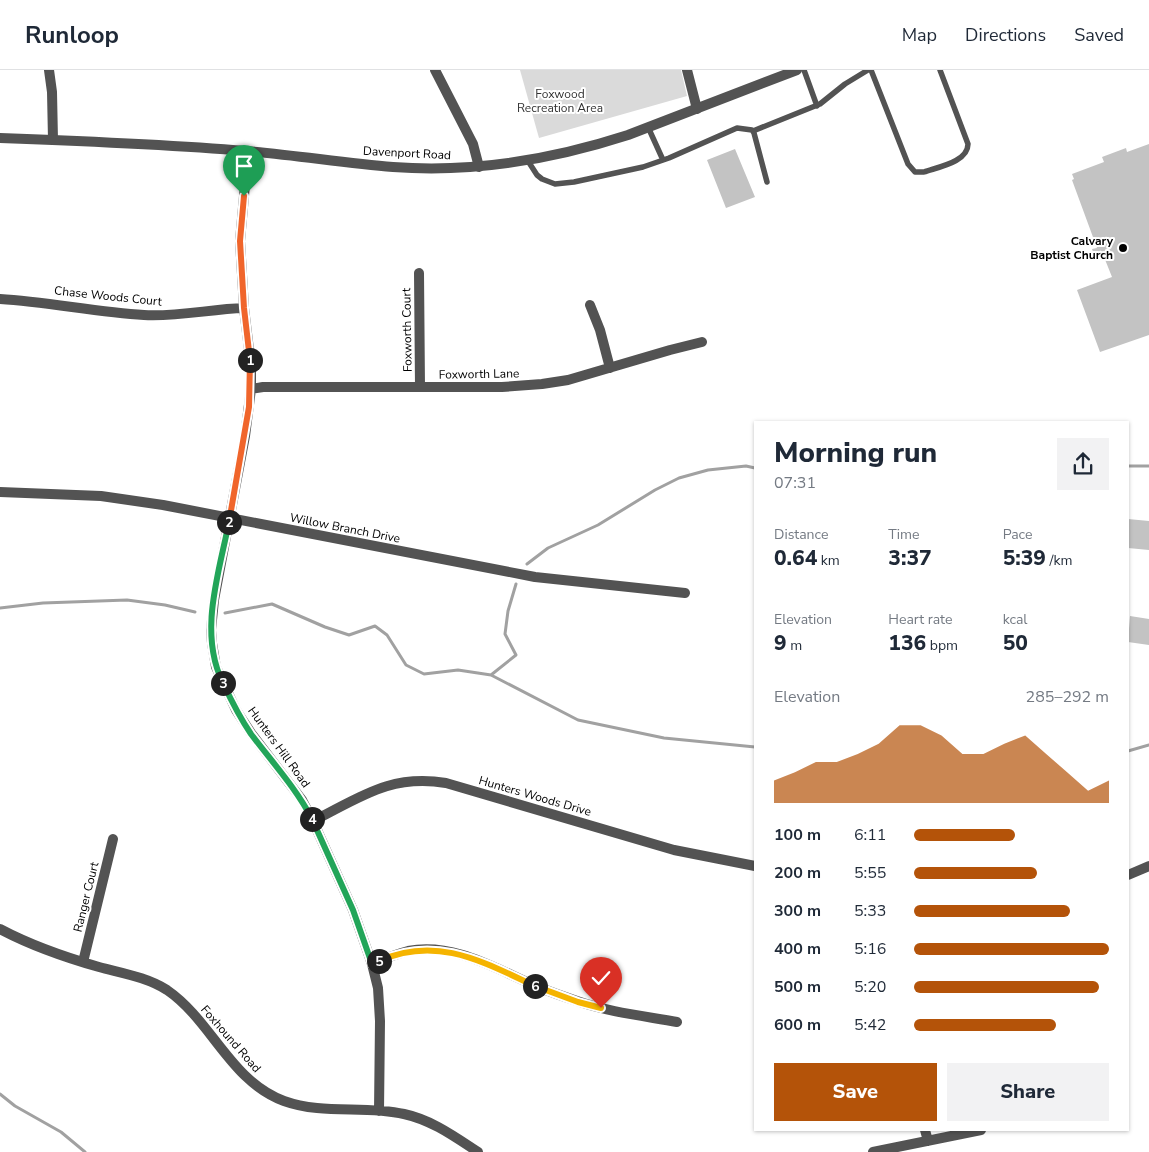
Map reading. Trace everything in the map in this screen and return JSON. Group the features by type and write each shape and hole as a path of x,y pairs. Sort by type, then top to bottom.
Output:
{"street":[{"path":"49,70 52,92 53,140"},
{"path":"435,70 473,144 479,167"},
{"path":"687,70 696,109"},
{"name":"Davenport Road","path":"0,138 183,146 394,167 479,167 528,161 599,144 797,70"},
{"name":"Hunters Hill Road","path":"248,151 240,241 244,308 251,366 251,389 245,436 214,600 211,630 216,667 236,710 251,733 302,800 353,910 372,964 378,988 380,1021 378,1111"},
{"name":"Foxworth Court","path":"419,273 420,387"},
{"name":"Chase Woods Court","path":"0,299 33,301 146,315 244,308"},
{"path":"590,305 600,330 610,368"},
{"name":"Foxworth Lane","path":"251,389 263,387 502,387 542,384 568,380 702,342"},
{"name":"Willow Branch Drive","path":"0,492 101,496 163,505 535,577 685,593"},
{"name":"Hunters Woods Drive","path":"313,821 352,800 386,786 406,781 429,780 446,783 674,850 754,866"},
{"name":"Ranger Court","path":"83,962 113,839"},
{"path":"1129,875 1149,866"},
{"name":"Foxhound Road","path":"0,929 26,943 149,981 168,991 195,1017 237,1068 252,1082 271,1095 293,1103 320,1109 403,1113 427,1121 478,1152"},
{"path":"372,964 407,952 447,951 482,961 541,988 578,1002 677,1022"},
{"path":"925,1131 928,1141"},
{"path":"873,1152 976,1131"}],"lane":[{"path":"804,70 817,106"},
{"path":"528,161 542,180 555,184 574,182 663,160 737,128 746,128 753,131 817,106 858,75 870,70 908,164 915,172 924,172 961,158 968,148 940,70"},
{"path":"648,127 663,160"},
{"path":"753,131 767,182"}],"green space":[{"name":"Foxwood Recreation Area","path":"520,70 681,70 687,96 539,138"}],"building":[{"name":"Calvary Baptist Church","path":"1149,144 1149,335 1100,352 1077,290 1112,277 1104,257 1096,260 1092,249 1097,248 1072,180 1074,179 1072,174 1104,162 1102,157 1126,148 1127,152"},
{"path":"735,149 755,197 726,208 707,160"},
{"path":"1129,519 1149,521 1149,550 1129,548"},
{"path":"1130,616 1149,619 1149,645 1129,642"}],"waterway":[{"path":"527,564 548,548 598,525 655,490 679,478 708,470 746,466 754,468"},
{"path":"1129,466 1149,466"},
{"path":"491,675 516,655 505,634 508,611 516,584"},
{"path":"0,608 43,603 127,600 165,605 195,612"},
{"path":"225,613 272,604 325,627 349,635 375,626 387,635 406,665 424,674 458,670 491,675 578,720 664,738 754,747"},
{"path":"1129,751 1149,745"},
{"path":"0,1094 15,1106 61,1132 85,1152"}],"place":[{"name":"Calvary Baptist Church","path":"1123,248"}],"route":[{"path":"244,196 240,241 244,308 251,366 251,389 245,436 214,600 211,630 216,667 236,710 251,733 302,800 353,910 372,964 389,957 417,950 447,951 482,961 541,988 578,1002 601,1008"}]}
